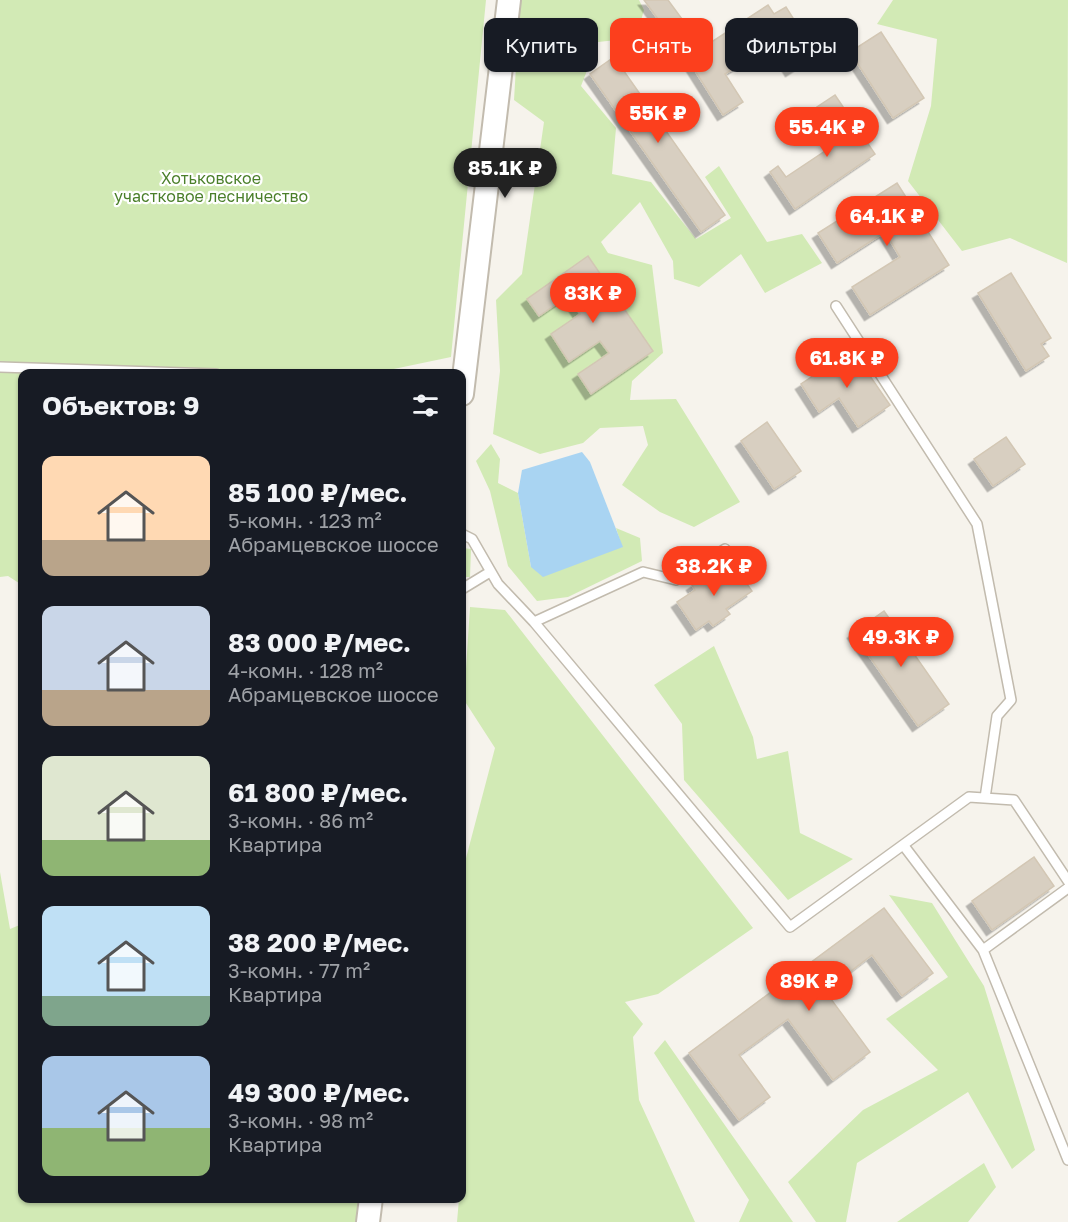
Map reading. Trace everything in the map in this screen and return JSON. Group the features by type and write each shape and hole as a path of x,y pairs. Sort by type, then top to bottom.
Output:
{"street":[{"path":"464,369 509,0"},
{"path":"368,1222 370,1203"}],"lane":[{"path":"836,306 977,524 1011,700 998,716 985,798"},
{"path":"0,367 62,369"},
{"path":"466,536 472,539 498,584 534,622 790,927 969,797 1014,800 1068,881"},
{"path":"534,622 643,572 676,580 725,549"},
{"path":"466,587 490,572"},
{"path":"904,846 983,950 1068,1160"},
{"path":"983,950 1068,888"}],"green space":[{"name":"Хотьковское участковое лесничество","path":"0,0 486,0 451,357 394,369 18,369 18,582 8,576 0,577"},
{"path":"520,0 639,0 644,10 642,18 610,18 610,41 598,42 598,18 519,18"},
{"path":"893,0 1068,0 1067,263 1010,238 962,251 908,181 931,106 937,39 877,24"},
{"path":"516,72 586,72 581,86 616,128 612,174 651,182 696,239 731,218 705,177 719,166 767,242 802,234 822,263 765,293 741,254 699,287 674,279 673,261 640,202 601,242 608,253 652,265 663,353 632,381 630,400 676,399 740,502 694,527 660,512 622,485 648,445 643,426 600,428 583,443 540,454 493,434 500,371 496,300 522,274 544,122 514,100"},
{"path":"491,444 500,459 498,483 518,493 531,567 622,547 616,528 640,538 642,561 568,597 537,601 508,566 490,491 476,461"},
{"path":"466,548 471,549 470,577 466,577"},
{"path":"470,607 505,610 753,928 658,994 625,1002 643,1024 633,1037 639,1100 695,1222 457,1222 459,1203 466,1203 466,858 495,748 466,703"},
{"path":"714,646 753,737 757,759 788,751 800,833 853,859 788,900 684,780 682,724 654,685"},
{"path":"0,872 10,929 18,926 18,1203 358,1203 356,1222 0,1222"},
{"path":"889,895 932,903 984,986 1035,1150 1012,1169 968,1092 857,1163 846,1222 816,1222 788,1182 863,1110 938,1070 886,1019 948,977"},
{"path":"665,1040 793,1222 739,1222 749,1200 654,1053"},
{"path":"984,1163 996,1187 968,1222 897,1222"}],"water":[{"path":"582,452 590,462 623,547 543,577 531,567 518,493 522,470"}],"building":[{"path":"644,0 668,0 681,18 657,18"},
{"path":"768,5 774,14 786,7 793,18 748,18"},
{"path":"881,32 924,98 893,118 858,64 858,47"},
{"path":"725,33 725,72 728,72 725,74 743,102 723,115 696,72 713,72 713,41"},
{"path":"610,60 610,72 625,72 725,215 701,232 590,74 598,72 598,68"},
{"path":"835,95 875,154 795,209 770,172 778,166 786,177 840,141 817,107"},
{"path":"897,183 949,265 870,315 852,287 900,257 885,232 837,263 818,233"},
{"path":"588,256 653,351 591,394 578,374 609,353 600,341 569,362 551,334 580,314 568,296 539,316 527,299"},
{"path":"1011,273 1051,338 1041,344 1049,356 1026,371 978,293"},
{"path":"852,350 890,405 858,427 839,398 819,412 801,384"},
{"path":"767,422 801,471 774,489 741,441"},
{"path":"1006,437 1025,464 993,486 974,459"},
{"path":"732,563 752,591 726,609 730,614 713,626 709,621 696,630 677,602 695,590 692,585 705,576 708,581"},
{"path":"884,611 949,704 918,726 853,633"},
{"path":"1034,857 1054,886 992,930 972,901"},
{"path":"884,908 933,973 902,996 872,955 825,991 870,1052 833,1080 788,1019 739,1055 770,1097 739,1120 689,1053"}]}
